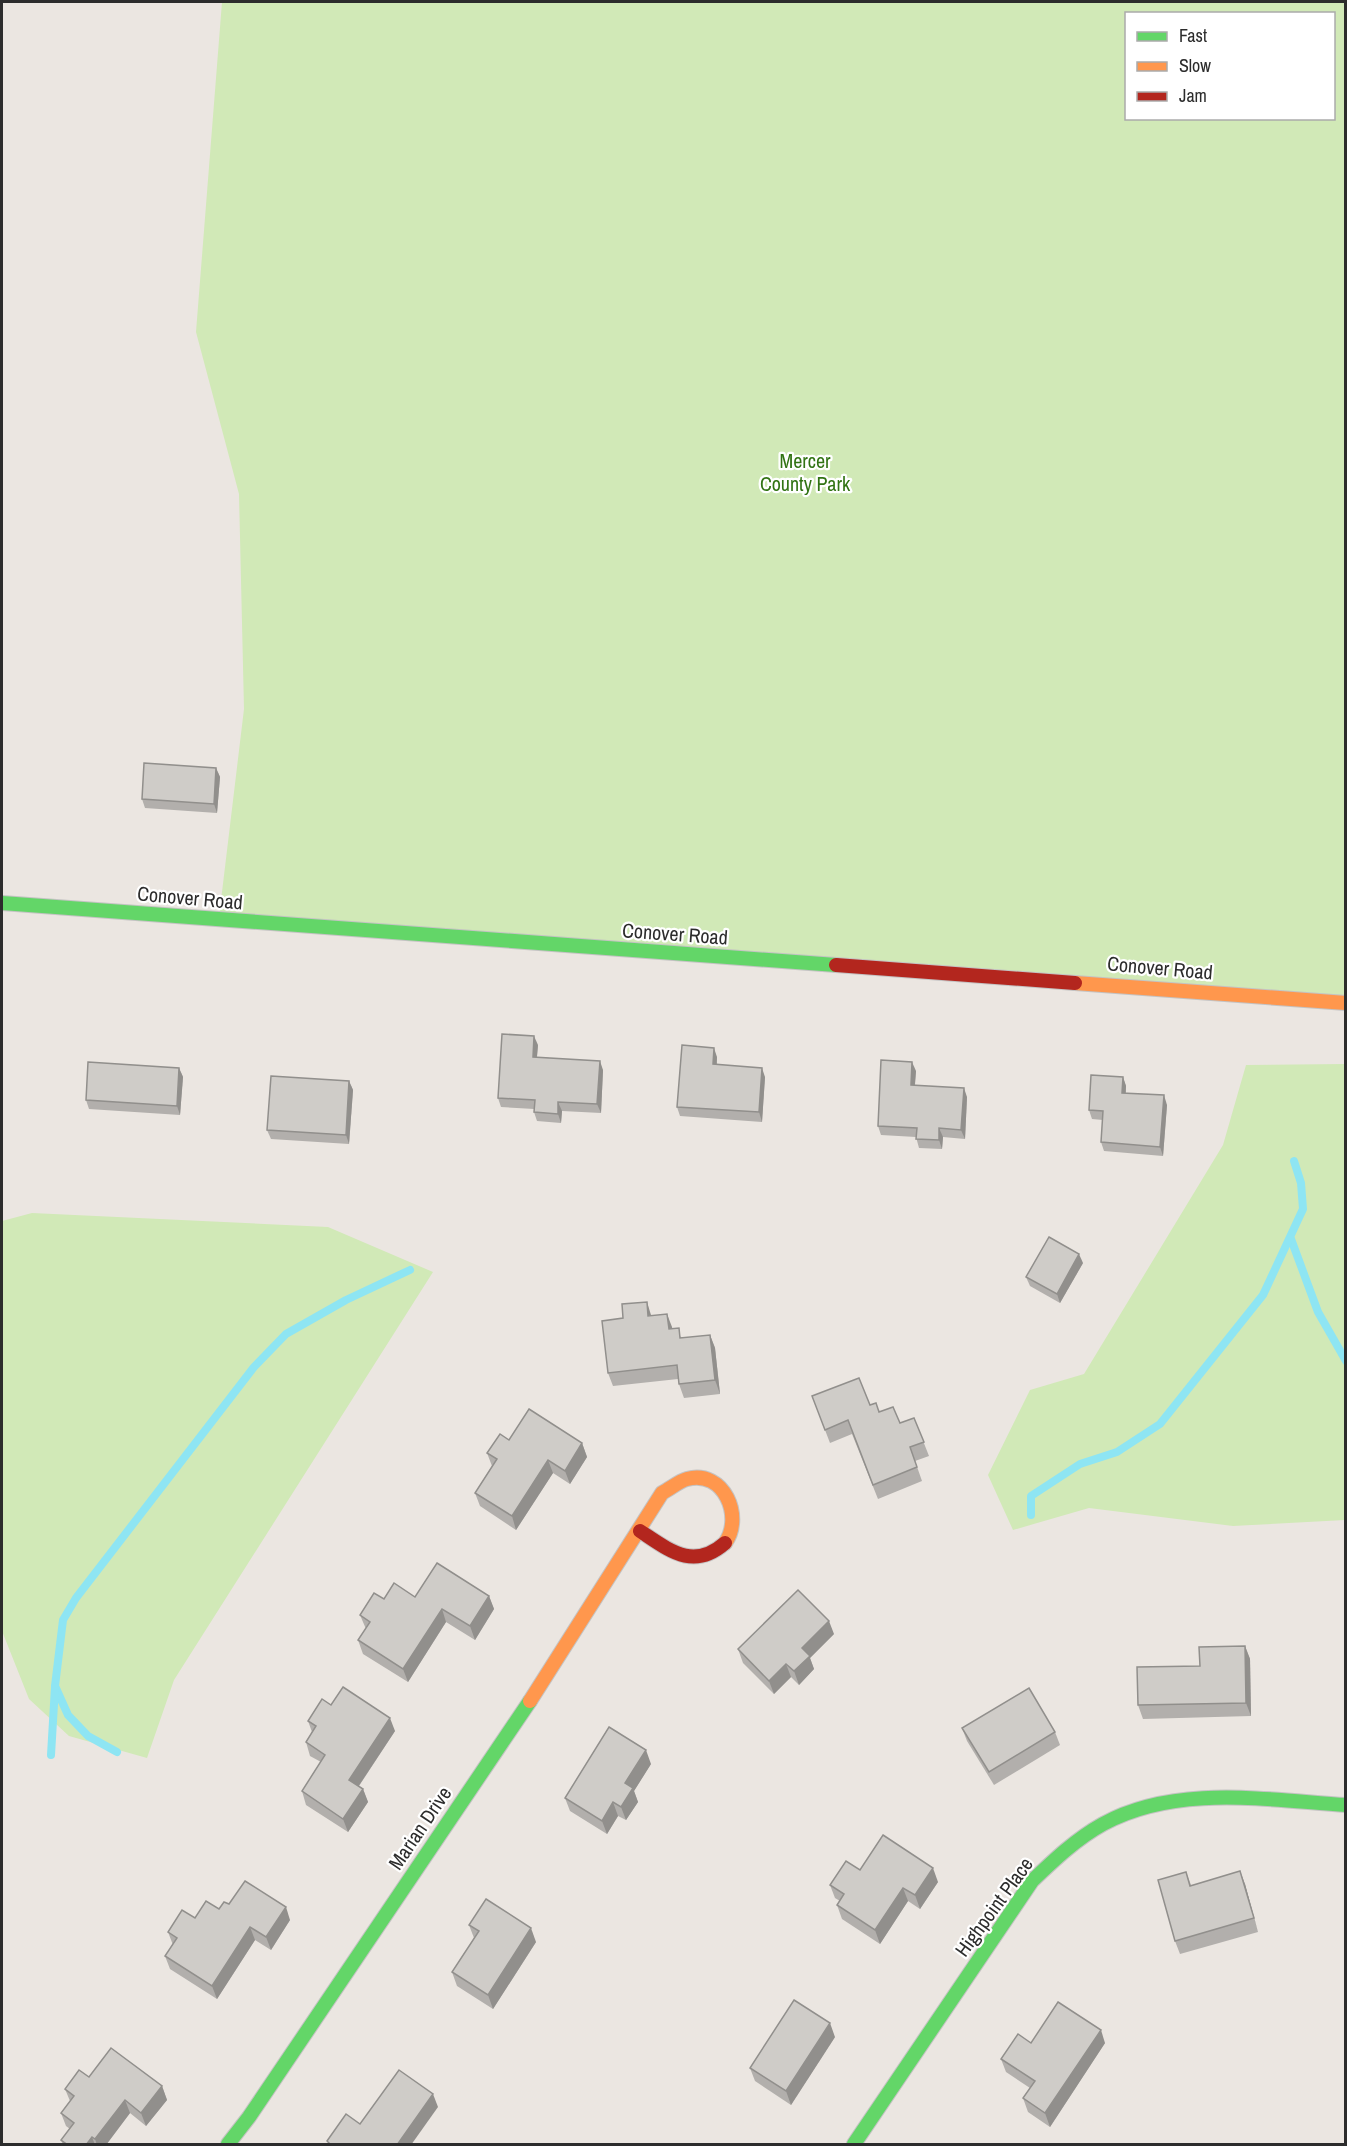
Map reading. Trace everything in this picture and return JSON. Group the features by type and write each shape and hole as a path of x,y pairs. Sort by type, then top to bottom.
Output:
{"street":[{"name":"Conover Road","path":"2,903 1346,1003"},
{"name":"Marian Drive","path":"228,2145 536,1692 662,1493 676,1481 698,1477 711,1481 732,1502 734,1522 730,1536 723,1546 707,1556 688,1557 673,1552 640,1531"},
{"name":"Highpoint Place","path":"854,2145 1032,1881 1054,1858 1084,1834 1118,1815 1155,1803 1197,1797 1346,1805"}],"green space":[{"name":"Mercer County Park","path":"222,2 1345,2 1345,1001 219,917 244,709 239,494 196,332"},
{"path":"1345,1064 1345,1520 1233,1526 1089,1508 1013,1530 988,1475 1030,1390 1084,1374 1223,1145 1246,1065"},
{"path":"32,1213 328,1227 433,1272 174,1680 147,1758 69,1736 29,1699 2,1631 2,1221"}],"building":[{"path":"144,763 216,768 214,804 142,799"},
{"path":"502,1034 534,1036 533,1057 600,1061 597,1104 558,1102 558,1114 534,1112 535,1100 498,1098"},
{"path":"682,1045 714,1048 713,1064 762,1068 759,1112 677,1107"},
{"path":"881,1060 912,1062 911,1085 964,1088 961,1130 939,1128 939,1140 916,1139 917,1128 878,1126"},
{"path":"88,1062 179,1068 177,1106 86,1100"},
{"path":"1091,1075 1123,1077 1122,1093 1164,1095 1160,1147 1101,1142 1103,1111 1089,1110"},
{"path":"271,1076 349,1081 346,1135 267,1130"},
{"path":"1049,1237 1079,1254 1057,1294 1026,1277"},
{"path":"647,1302 648,1316 667,1314 669,1329 679,1328 680,1338 710,1335 715,1380 679,1384 677,1365 608,1373 602,1321 623,1318 622,1304"},
{"path":"859,1378 870,1405 876,1403 879,1412 893,1407 900,1423 914,1418 924,1442 910,1447 917,1467 873,1485 848,1420 825,1430 812,1396"},
{"path":"529,1409 582,1443 565,1471 548,1460 512,1516 475,1493 497,1459 487,1453 500,1434 509,1440"},
{"path":"437,1563 489,1596 470,1626 442,1609 403,1669 358,1640 370,1622 360,1615 374,1593 384,1599 394,1583 415,1597"},
{"path":"798,1590 829,1621 802,1648 810,1656 794,1671 786,1664 769,1681 738,1649"},
{"path":"1245,1646 1246,1703 1138,1705 1137,1667 1200,1666 1199,1647"},
{"path":"343,1687 390,1718 349,1780 363,1789 343,1819 302,1791 325,1755 306,1742 316,1726 308,1721 322,1699 331,1705"},
{"path":"1029,1688 1055,1732 989,1772 962,1728"},
{"path":"609,1727 646,1750 625,1783 633,1788 621,1807 613,1802 602,1821 565,1798"},
{"path":"883,1835 933,1868 915,1895 903,1888 875,1930 837,1905 844,1894 830,1885 846,1861 860,1870"},
{"path":"1240,1871 1254,1918 1175,1941 1158,1880 1186,1872 1190,1886"},
{"path":"245,1881 286,1907 266,1937 250,1927 212,1986 165,1956 177,1938 168,1932 182,1910 195,1918 206,1901 219,1909 224,1902 229,1904"},
{"path":"486,1899 531,1928 488,1995 452,1972 479,1931 469,1925"},
{"path":"794,2000 830,2023 786,2091 750,2068"},
{"path":"1058,2002 1101,2030 1045,2113 1023,2098 1035,2081 1001,2059 1018,2034 1031,2043"},
{"path":"111,2048 162,2086 141,2113 125,2100 95,2139 92,2137 86,2145 68,2145 61,2140 74,2123 61,2113 74,2096 65,2089 79,2070 89,2077"},
{"path":"399,2070 433,2094 397,2145 331,2145 327,2141 346,2114 360,2124"}],"waterway":[{"path":"1031,1515 1031,1496 1080,1464 1117,1452 1160,1424 1263,1295 1303,1209 1301,1183 1294,1161"},
{"path":"1291,1239 1318,1312 1346,1361"},
{"path":"117,1752 88,1736 68,1715 55,1686 63,1620 76,1598 254,1367 286,1334 346,1300 410,1270"},
{"path":"51,1755 55,1687"}],"traffic: fast":[{"path":"2,903 836,965"},
{"path":"228,2144 249,2117 530,1701"},
{"path":"854,2144 1032,1881 1084,1836 1131,1811 1161,1803 1191,1799 1254,1798 1346,1805"}],"traffic: slow":[{"path":"1075,983 1346,1003"},
{"path":"530,1701 662,1493 687,1479 700,1478 711,1481 720,1488 731,1509 732,1521 725,1543"}],"traffic: jam":[{"path":"836,965 1075,983"},
{"path":"640,1531 671,1551 692,1557 702,1556 725,1543"}]}
